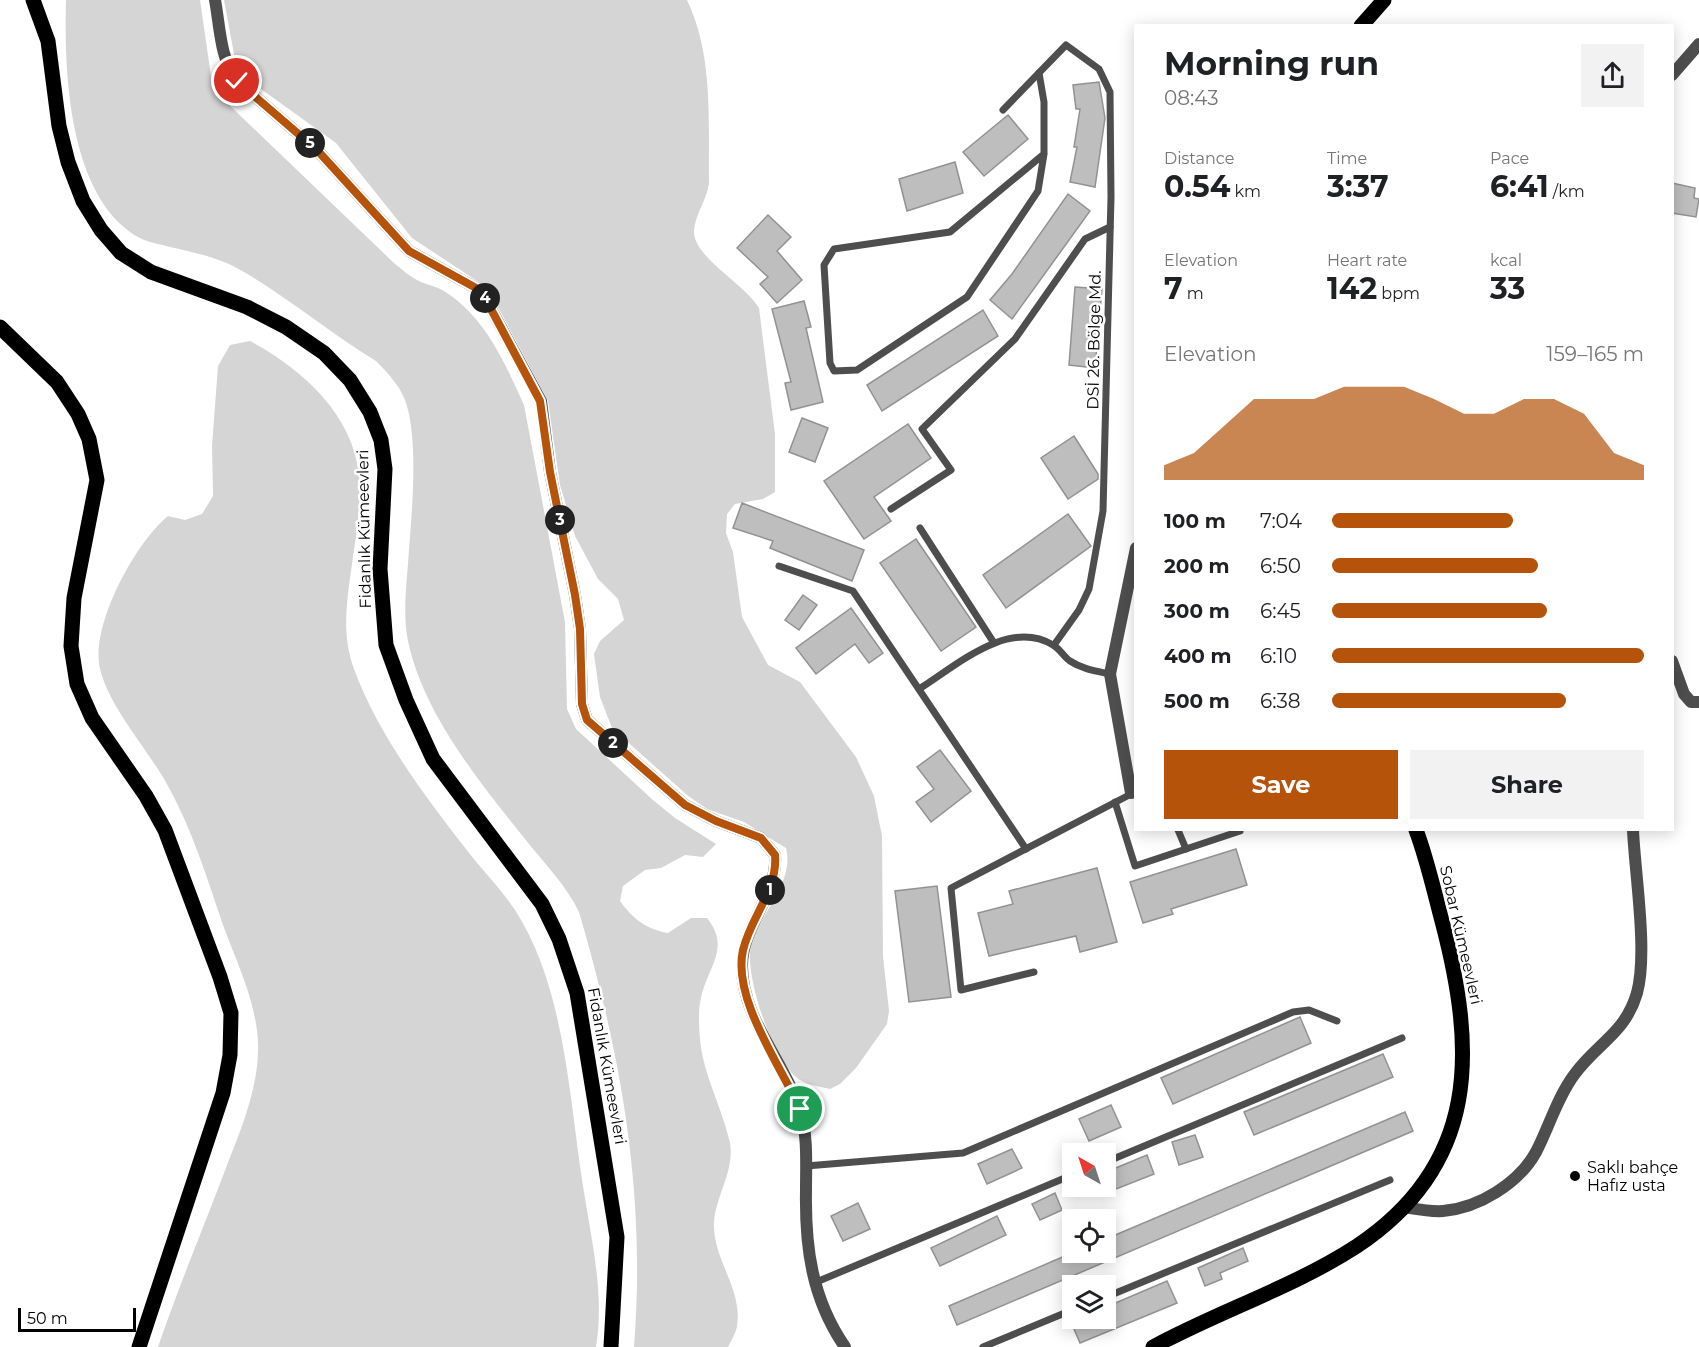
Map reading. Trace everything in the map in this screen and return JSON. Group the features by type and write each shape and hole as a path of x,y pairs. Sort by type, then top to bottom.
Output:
{"main road":[{"name":"Fidanlık Kümeevleri","path":"33,0 48,41 59,126 68,162 83,201 101,230 121,253 151,272 246,307 286,327 324,353 350,380 370,412 381,440 385,469 380,568 386,645 405,700 433,759 542,904 559,939 577,993 617,1237 611,1347"},
{"path":"1363,24 1384,0"},
{"path":"0,327 57,382 78,414 89,440 97,480 74,598 71,646 77,684 92,718 146,796 165,830 231,1013 230,1055 223,1093 139,1347"},
{"name":"Sobar Kümeevleri","path":"1153,1347 1346,1252 1383,1226 1403,1207 1433,1169 1445,1147 1460,1100 1464,1073 1460,1005 1449,947 1416,831"}],"street":[{"path":"215,0 225,58 229,71 237,81 317,150 409,251 470,284 484,296 531,383 540,401 550,472 575,595 580,629 582,704 587,720 685,805 716,821 761,838 775,855 773,883 751,926 743,951 742,967 754,1016 800,1109 804,1128 806,1166 806,1227 814,1283 828,1318 845,1347"},
{"path":"1674,73 1699,45"},
{"path":"1133,792 1110,674 1134,558"},
{"path":"1674,666 1684,694 1691,702 1699,702"},
{"path":"1403,1207 1428,1211 1459,1208 1485,1198 1518,1176 1536,1152 1572,1077 1585,1061 1616,1033 1628,1015 1637,992 1639,976 1640,934 1633,831"}],"lane":[{"name":"DSİ 26. Bölge Md.","path":"1039,73 1066,45 1099,69 1110,92 1110,227 1103,511 1089,589 1079,610 1054,645"},
{"path":"1003,110 1039,73"},
{"path":"1039,73 1044,102 1044,154 1038,191 967,297 856,370 834,371 830,363 824,265 834,249 950,232 1044,154"},
{"path":"891,509 951,470 922,429 1015,339 1085,239 1110,227"},
{"path":"920,528 994,643"},
{"path":"779,566 853,591 1026,849"},
{"path":"919,689 994,643 1011,637 1034,637 1054,645 1069,660 1084,668 1110,674"},
{"path":"1034,972 961,990 951,888 1133,792"},
{"path":"1115,802 1135,866 1240,831"},
{"path":"1178,831 1186,849"},
{"path":"806,1166 963,1153 1293,1012 1309,1010 1337,1021"},
{"path":"1116,1157 1402,1038"},
{"path":"814,1283 1062,1179"},
{"path":"1116,1293 1390,1180"},
{"path":"982,1347 1062,1314"}],"shaded area":[{"path":"66,0 200,0 212,83 224,100 395,264 414,278 436,287 461,304 493,343 509,373 524,405 565,622 567,709 576,729 653,800 675,818 716,844 703,857 685,855 661,868 645,870 623,886 620,901 641,922 653,929 668,933 691,918 707,918 717,939 716,957 700,1002 699,1024 708,1077 726,1126 731,1150 714,1224 718,1250 732,1287 738,1313 736,1329 728,1347 634,1347 637,1235 627,1127 607,1020 579,912 561,883 490,795 455,746 426,694 415,668 408,641 405,602 412,506 413,442 411,423 402,393 376,361 244,272 208,257 144,240 116,219 98,194 84,164 75,131 67,62"},
{"path":"224,0 687,0 702,44 709,113 709,183 695,225 696,241 710,260 759,308 775,434 775,492 763,499 735,504 727,514 726,533 733,552 742,617 768,665 800,682 856,757 874,796 882,836 883,956 889,1011 887,1024 856,1068 840,1084 830,1089 808,1084 796,1077 787,1067 769,1034 756,995 750,959 751,945 786,873 786,848 744,822 707,809 687,795 612,728 600,697 594,654 600,641 624,620 618,599 598,579 575,536 560,485 548,401 492,296 480,283 412,238 336,143 250,81 239,68 234,54"},
{"path":"250,341 288,365 305,379 321,395 347,432 355,453 360,486 346,617 350,656 354,669 376,717 403,763 472,857 515,910 532,940 545,973 555,1008 569,1080 596,1266 599,1307 596,1347 158,1347 246,1113 255,1078 258,1042 250,997 192,836 160,772 112,699 100,669 99,651 108,609 129,565 142,545 168,516 185,520 202,514 213,496 212,446 218,366 230,345"}],"building":[{"path":"1099,82 1105,118 1095,187 1070,182 1077,147 1074,147 1080,109 1076,109 1073,85"},
{"path":"1008,115 1028,139 984,176 963,152"},
{"path":"955,162 963,193 907,211 899,179"},
{"path":"1674,183 1695,188 1694,198 1699,199 1696,217 1674,213"},
{"path":"1068,194 1090,211 1012,319 990,300 1012,274"},
{"path":"768,215 791,237 777,251 802,280 777,303 760,284 768,277 737,248"},
{"path":"1075,287 1102,289 1095,368 1069,365"},
{"path":"804,301 811,327 806,328 823,402 791,410 785,383 791,382 772,309"},
{"path":"983,310 998,336 882,411 867,385"},
{"path":"802,418 828,428 815,462 789,452"},
{"path":"908,424 931,458 874,497 891,521 864,539 824,481"},
{"path":"1074,436 1098,474 1098,479 1068,499 1041,458"},
{"path":"742,503 864,550 852,581 770,548 773,541 733,528"},
{"path":"1068,514 1091,546 1006,608 983,575"},
{"path":"916,539 976,627 941,651 880,563"},
{"path":"803,595 817,605 799,630 785,620"},
{"path":"851,608 883,653 869,663 855,644 816,674 796,648"},
{"path":"940,750 971,791 931,822 916,802 934,789 917,767"},
{"path":"1236,849 1247,885 1171,909 1173,914 1143,923 1130,882"},
{"path":"1097,868 1117,942 1080,952 1076,936 989,956 978,913 1013,904 1009,891"},
{"path":"937,886 951,997 909,1002 895,891"},
{"path":"1300,1017 1311,1043 1173,1104 1161,1078"},
{"path":"1383,1054 1393,1077 1254,1135 1244,1112"},
{"path":"1111,1105 1121,1127 1089,1141 1079,1119"},
{"path":"1405,1112 1413,1131 1116,1257 1116,1235"},
{"path":"1195,1135 1203,1157 1179,1165 1172,1142"},
{"path":"1012,1149 1022,1168 987,1184 978,1164"},
{"path":"1147,1155 1154,1174 1116,1189 1116,1168"},
{"path":"1055,1193 1062,1210 1040,1220 1032,1204"},
{"path":"858,1203 870,1229 843,1241 831,1216"},
{"path":"997,1216 1006,1235 940,1266 931,1248"},
{"path":"1243,1248 1248,1261 1220,1273 1222,1279 1205,1286 1198,1268"},
{"path":"1062,1257 1062,1263 1103,1263 1075,1275 1062,1275 1062,1280 957,1325 949,1306"},
{"path":"1167,1281 1177,1303 1116,1328 1116,1303"},
{"path":"1074,1329 1114,1329 1080,1343"}],"place":[{"name":"Saklı bahçe Hafız usta","path":"1575,1176"}],"route":[{"path":"237,81 282,117 317,150 409,251 476,288 484,296 502,328 540,401 544,419 550,472 580,629 582,704 587,720 605,738 641,765 685,805 716,821 745,830 761,838 770,846 775,855 776,868 773,883 751,926 743,951 742,967 754,1016 800,1109"}]}
